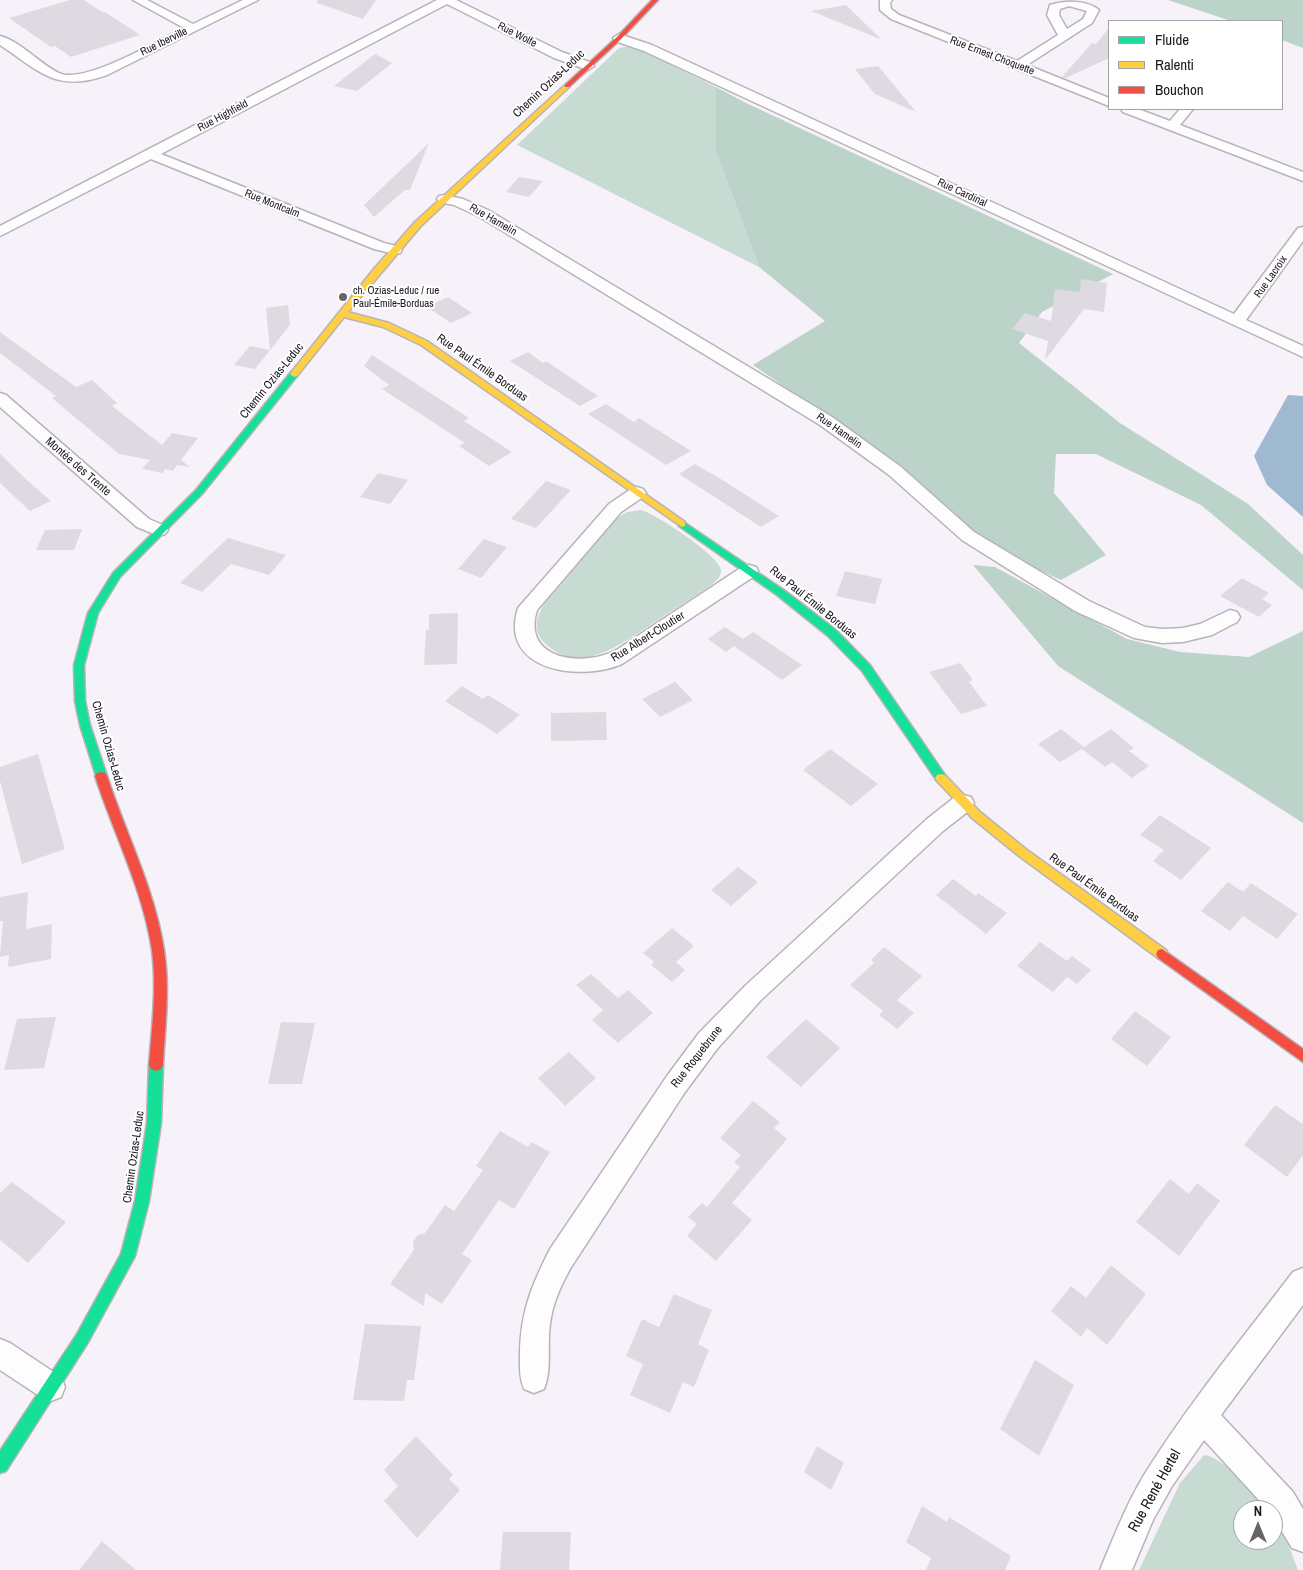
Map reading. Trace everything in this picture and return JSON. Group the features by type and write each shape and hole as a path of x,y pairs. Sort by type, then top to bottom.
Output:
{"street":[{"path":"140,0 194,28"},
{"name":"Rue Iberville","path":"0,40 55,76 74,79 88,77 103,72 252,0"},
{"name":"Rue Wolfe","path":"446,0 558,55 588,66"},
{"name":"Rue Highfield","path":"0,232 446,0"},
{"name":"Chemin Ozias-Leduc","path":"0,1465 101,1309 128,1256 142,1201 154,1123 160,978 158,952 148,906 104,787 85,725 80,701 78,679 84,637 100,599 126,563 199,492 418,224 619,38 655,0"},
{"name":"Rue Ernest Choquette","path":"886,0 884,2 886,10 895,17 1108,102"},
{"path":"1018,66 1064,34"},
{"name":"Rue Cardinal","path":"619,38 648,48 1303,352"},
{"path":"1131,110 1303,177"},
{"path":"1172,126 1186,110"},
{"name":"Rue Montcalm","path":"150,154 361,239 395,250"},
{"name":"Rue Hamelin","path":"444,199 458,202 483,213 818,416 895,471 968,536 1082,606 1141,633 1162,636 1183,635 1205,630 1230,617"},
{"name":"Rue Lacroix","path":"1237,321 1303,231"},
{"name":"Rue Paul Émile Borduas","path":"344,314 380,322 414,337 750,571 819,623 855,656 876,680 936,771 963,803 1023,853 1303,1056"},
{"name":"Montée des Trente","path":"0,398 142,523 159,530"},
{"name":"Rue Albert-Cloutier","path":"637,493 615,508 528,608 523,620 523,632 528,643 538,653 559,664 594,666 611,662 750,571"},
{"name":"Rue Roquebrune","path":"534,1379 534,1337 544,1290 560,1259 654,1115 692,1061 753,993 935,825 963,803"},
{"name":"Rue René Hertel","path":"1116,1570 1142,1508 1161,1475 1303,1282"},
{"path":"0,1353 51,1387"},
{"path":"1203,1417 1282,1503 1303,1537"}],"green space":[{"path":"1168,0 1303,0 1303,48 1283,40 1283,20 1228,20"},
{"path":"636,47 716,87 716,151 759,267 517,145 619,48"},
{"path":"716,87 748,104 1113,274 1042,312 1019,343 1120,423 1248,504 1303,555 1303,590 1201,505 1096,454 1056,454 1054,493 1106,555 1061,580 1010,557 979,536 891,460 753,365 825,321 759,267 716,151"},
{"path":"641,510 673,527 710,555 721,570 720,576 700,593 611,649 583,658 569,657 556,652 543,641 538,632 537,622 542,608 617,518 627,512"},
{"path":"973,565 995,567 1127,639 1180,652 1249,657 1303,631 1303,823 1058,666"},
{"path":"1204,1455 1220,1462 1247,1486 1259,1500 1233,1500 1233,1550 1283,1550 1283,1533 1298,1570 1139,1570 1180,1483"}],"water":[{"path":"1288,395 1303,396 1303,517 1267,485 1254,456"}],"building":[{"path":"70,0 84,0 140,35 71,57 55,46 51,47 9,18"},
{"path":"317,0 376,0 363,19 317,3"},
{"path":"846,5 880,38 880,39 811,11"},
{"path":"1108,29 1108,58 1066,78 1062,77 1092,43 1096,44"},
{"path":"375,54 392,63 357,91 334,86"},
{"path":"878,66 916,112 875,94 855,69"},
{"path":"429,143 410,190 405,190 374,217 364,205"},
{"path":"519,177 543,181 529,197 506,192"},
{"path":"1081,279 1107,283 1104,312 1084,309 1045,360 1048,341 1012,329 1025,313 1051,321 1055,289 1080,292"},
{"path":"448,297 472,313 451,323 427,307"},
{"path":"288,305 290,325 255,369 234,365 250,346 270,350 266,308"},
{"path":"0,332 76,387 92,380 117,403 112,406 162,445 172,433 198,438 181,460 190,467 177,465 173,471 165,469 162,473 142,469 150,460 119,454 52,398 56,396 0,353"},
{"path":"528,352 543,363 546,361 598,396 580,406 510,361"},
{"path":"372,355 469,418 464,421 512,452 489,466 459,446 465,443 382,389 389,385 364,366"},
{"path":"606,404 634,422 639,418 691,451 666,465 588,414"},
{"path":"0,454 51,501 30,511 0,483"},
{"path":"695,464 779,516 761,527 679,474"},
{"path":"378,473 408,480 390,504 360,497"},
{"path":"546,481 571,490 536,528 511,519"},
{"path":"82,529 74,550 36,550 45,530"},
{"path":"228,538 286,555 269,575 231,564 202,592 180,583"},
{"path":"484,539 507,547 481,578 458,569"},
{"path":"845,571 882,579 875,604 836,596"},
{"path":"1242,578 1269,593 1262,599 1272,605 1259,617 1220,596"},
{"path":"458,613 457,664 424,665 426,630 429,630 429,614"},
{"path":"725,627 743,639 753,632 802,665 782,680 734,646 726,652 708,639"},
{"path":"960,663 973,680 969,682 987,706 961,714 929,672"},
{"path":"675,682 693,700 660,717 642,699"},
{"path":"462,686 483,699 488,695 520,715 497,734 445,701"},
{"path":"606,712 607,740 551,741 551,713"},
{"path":"1061,729 1084,747 1111,729 1134,748 1129,751 1149,766 1132,778 1112,762 1105,767 1082,749 1060,762 1038,744"},
{"path":"830,749 878,784 851,806 803,770"},
{"path":"38,754 65,849 22,864 0,781 0,767"},
{"path":"1160,815 1211,848 1181,880 1153,861 1164,850 1140,835"},
{"path":"738,867 758,882 731,906 711,890"},
{"path":"953,879 976,896 978,893 1007,913 986,934 936,895"},
{"path":"1228,882 1243,892 1251,883 1298,914 1277,939 1243,916 1230,931 1201,911"},
{"path":"28,892 26,929 52,924 51,959 8,967 9,955 0,957 3,921 0,921 0,897"},
{"path":"672,928 694,946 676,962 685,970 672,982 651,965 654,962 643,953"},
{"path":"1040,942 1067,961 1072,956 1091,970 1077,984 1067,977 1053,992 1017,966"},
{"path":"884,947 922,976 897,1000 914,1013 897,1029 879,1015 883,1011 850,985 874,963 871,960"},
{"path":"591,974 618,998 628,990 653,1013 618,1043 592,1020 603,1010 576,985"},
{"path":"1135,1011 1171,1037 1147,1066 1111,1039"},
{"path":"56,1017 44,1068 4,1070 17,1019"},
{"path":"806,1019 840,1048 801,1087 766,1057"},
{"path":"281,1022 315,1023 302,1084 268,1084"},
{"path":"569,1052 596,1078 565,1106 538,1078"},
{"path":"753,1101 780,1122 774,1128 787,1139 732,1203 752,1220 716,1261 687,1236 697,1224 688,1217 702,1203 707,1207 740,1167 734,1162 741,1155 720,1138"},
{"path":"1275,1105 1303,1124 1303,1155 1287,1177 1244,1145"},
{"path":"500,1131 528,1147 531,1142 550,1152 514,1209 499,1200 462,1254 472,1260 442,1304 425,1293 424,1306 390,1284 414,1250 413,1242 418,1235 425,1233 445,1205 454,1211 483,1170 476,1166"},
{"path":"1170,1179 1189,1194 1197,1183 1220,1201 1179,1256 1136,1222"},
{"path":"12,1182 66,1222 28,1263 0,1240 0,1193"},
{"path":"1111,1265 1146,1294 1107,1345 1087,1328 1081,1337 1051,1311 1071,1286 1086,1298"},
{"path":"674,1294 712,1310 698,1344 709,1350 694,1387 683,1382 670,1413 630,1395 643,1364 626,1356 642,1319 659,1327"},
{"path":"365,1324 421,1326 414,1380 407,1380 404,1401 353,1400"},
{"path":"1035,1360 1074,1385 1039,1456 1000,1429"},
{"path":"416,1436 453,1475 449,1479 460,1490 417,1538 384,1501 398,1486 384,1470"},
{"path":"817,1446 844,1463 831,1490 804,1472"},
{"path":"922,1506 947,1522 949,1517 1011,1556 1005,1570 926,1570 931,1558 906,1542"},
{"path":"503,1532 571,1532 569,1570 500,1570"},
{"path":"102,1541 136,1570 79,1570"}],"traffic: fast":[{"path":"101,776 85,725 80,701 79,665 93,613 116,575 199,492 294,374"},
{"path":"682,524 781,593 832,633 866,668 941,778"},
{"path":"0,1465 82,1339 128,1256 142,1201 154,1123 156,1065"}],"traffic: slow":[{"path":"294,374 376,272 418,224 567,86"},
{"path":"344,314 386,325 424,343 682,524"},
{"path":"941,778 976,815 1023,853 1162,954"}],"traffic: jam":[{"path":"567,86 619,38 655,0"},
{"path":"101,776 140,884 158,950 160,993 156,1065"},
{"path":"1162,954 1303,1056"}],"place":[{"name":"ch. Ozias-Leduc / rue Paul-Émile-Borduas","path":"343,297"}]}
